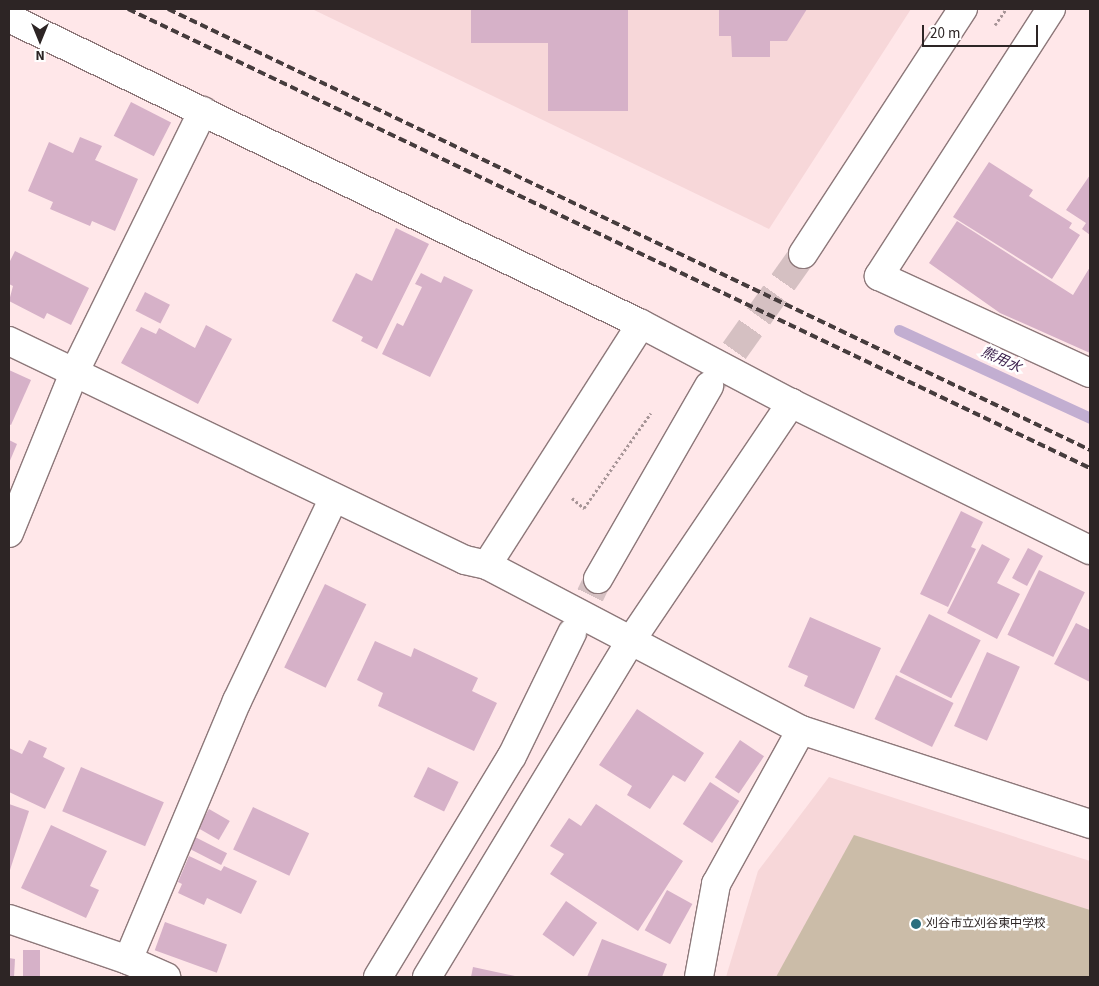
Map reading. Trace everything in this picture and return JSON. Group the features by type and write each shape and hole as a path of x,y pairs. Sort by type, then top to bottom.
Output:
{"street":[{"path":"803,254 963,9"},
{"path":"1050,9 879,276 1090,373"},
{"path":"9,18 641,324 791,404 1090,550"},
{"path":"9,533 74,373 203,111"},
{"path":"487,565 641,324"},
{"path":"9,341 465,560 487,565 632,639 801,730 1090,824"},
{"path":"598,579 709,386"},
{"path":"427,977 632,639 791,404"},
{"path":"128,960 237,701 334,498"},
{"path":"378,977 512,756 572,633"},
{"path":"699,977 716,884 801,730"},
{"path":"9,919 128,960 166,977"}],"path":[{"path":"576,492 571,500 584,508 653,410"}],"shaded area":[{"path":"312,9 911,9 769,229"},
{"name":"刈谷市立刈谷東中学校","path":"829,777 1090,861 1090,977 726,977 758,871"},
{"path":"854,835 1090,910 1090,977 776,977"}],"building":[{"path":"471,9 628,9 628,111 548,111 548,43 471,43"},
{"path":"719,9 807,9 787,41 770,41 770,57 732,57 731,36 719,36"},
{"path":"131,102 171,122 154,156 114,136"},
{"path":"80,137 102,146 95,160 138,179 115,231 92,221 90,226 50,209 53,202 28,191 49,142 73,153"},
{"path":"989,162 1033,190 1029,196 1072,223 1069,228 1080,235 1052,279 953,217"},
{"path":"1090,175 1090,235 1082,229 1086,223 1066,210"},
{"path":"957,221 1073,295 1090,267 1090,353 1000,313 929,263"},
{"path":"396,228 429,244 377,349 361,341 363,337 332,321 356,273 372,281"},
{"path":"15,251 89,288 71,325 47,313 44,319 9,301 13,286 9,284 9,263"},
{"path":"421,273 441,283 444,276 473,290 430,377 382,354 397,323 403,326 422,287 415,284"},
{"path":"145,292 170,305 160,323 135,311"},
{"path":"206,325 232,339 198,404 121,363 141,327 156,334 159,328 195,348"},
{"path":"9,370 31,380 11,425 9,424"},
{"path":"9,440 17,444 9,463"},
{"path":"961,511 983,522 971,547 976,549 948,607 920,594"},
{"path":"982,544 1010,559 997,583 1020,594 997,639 947,613"},
{"path":"1028,548 1043,556 1027,586 1012,578"},
{"path":"1039,570 1085,592 1053,657 1007,635"},
{"path":"325,584 366,604 326,688 284,668"},
{"path":"929,614 981,640 951,698 899,672"},
{"path":"810,617 881,648 854,709 804,686 808,676 788,667"},
{"path":"1076,623 1090,630 1090,682 1054,664"},
{"path":"375,641 411,657 414,648 478,678 472,691 497,703 474,751 378,706 383,693 357,680"},
{"path":"987,652 1020,667 987,741 954,726"},
{"path":"896,675 954,703 932,747 875,719"},
{"path":"637,709 704,753 685,782 673,775 650,809 627,795 632,786 599,765"},
{"path":"29,740 47,748 43,757 65,768 45,809 9,792 9,748 22,754"},
{"path":"740,740 764,756 739,794 715,777"},
{"path":"81,767 164,802 145,846 62,811"},
{"path":"428,767 459,782 444,812 414,797"},
{"path":"710,782 739,801 712,843 683,824"},
{"path":"9,804 29,811 9,873"},
{"path":"596,804 683,861 638,931 550,874 564,854 550,846 569,818 581,826"},
{"path":"253,807 309,833 289,876 233,850"},
{"path":"209,809 230,821 219,840 198,828"},
{"path":"51,825 107,851 90,886 99,890 86,918 21,888"},
{"path":"195,837 227,853 221,865 189,849"},
{"path":"189,856 221,871 224,866 257,881 241,914 207,898 204,905 178,893 182,884 178,882"},
{"path":"667,890 692,904 670,944 645,930"},
{"path":"566,901 597,923 574,956 542,935"},
{"path":"165,922 227,945 217,973 155,950"},
{"path":"602,939 667,964 662,977 587,977"},
{"path":"23,950 40,950 40,977 23,977"},
{"path":"9,958 15,959 14,977 9,977"},
{"path":"473,967 515,976 515,977 471,977"}],"waterway":[{"name":"熊用水","path":"899,330 1090,418"}],"tunnel":[{"path":"710,385 803,254"},
{"path":"572,633 598,579"}],"railway":[{"path":"128,9 1090,468"},
{"path":"168,9 1090,450"}],"place":[{"name":"刈谷市立刈谷東中学校","path":"916,924"}]}
